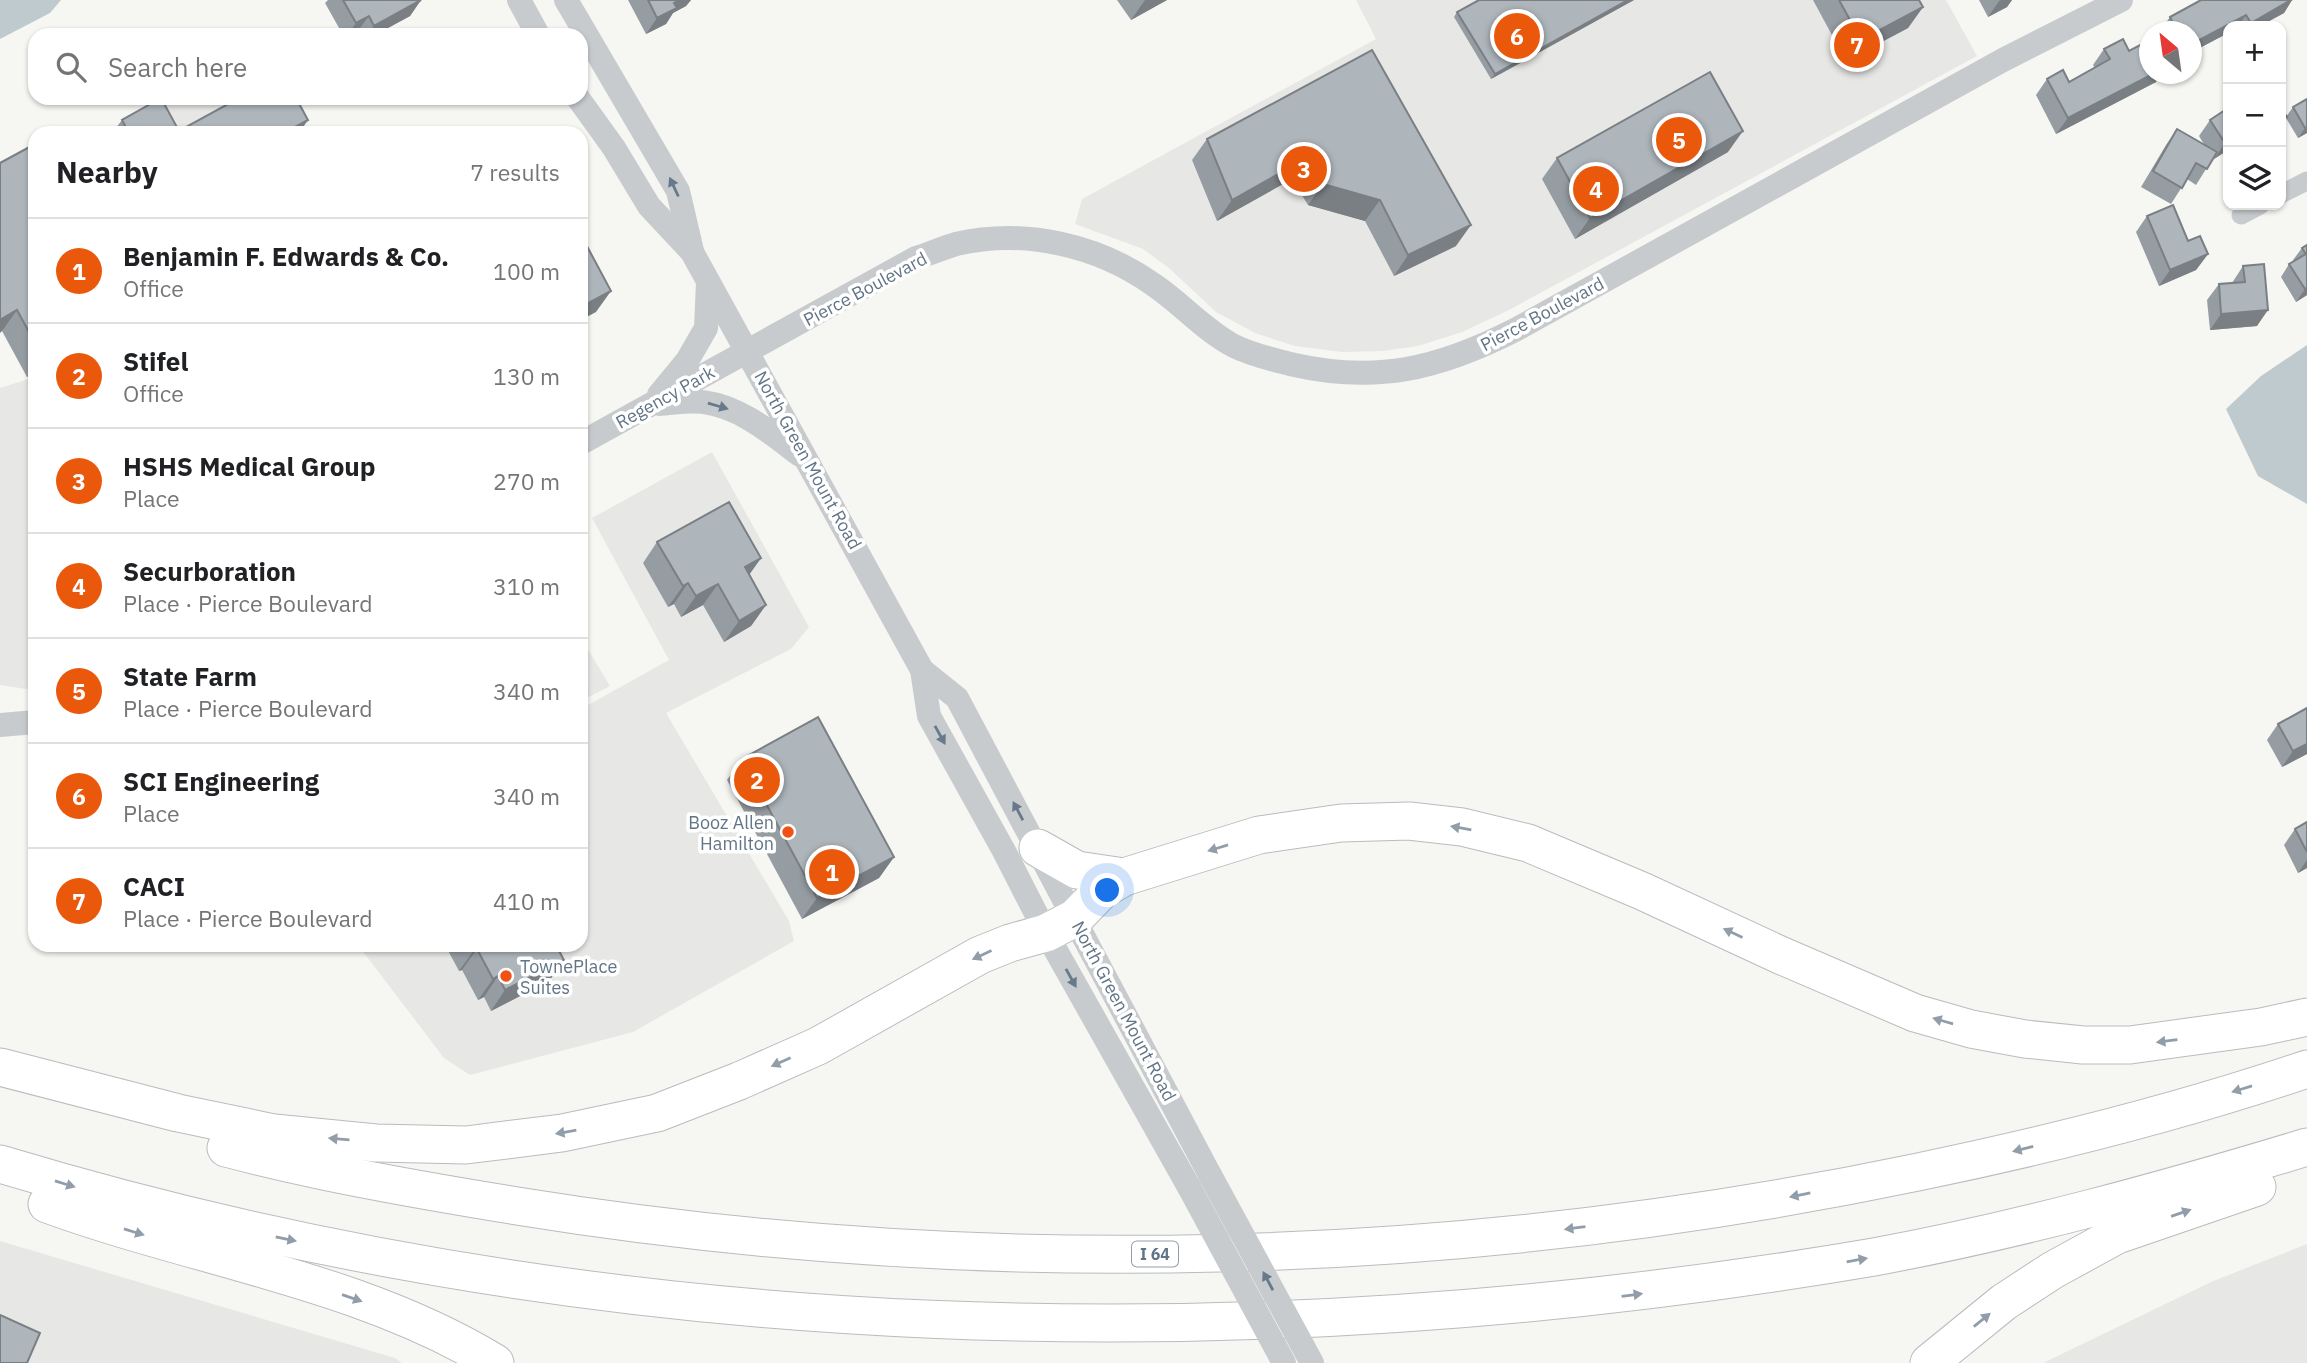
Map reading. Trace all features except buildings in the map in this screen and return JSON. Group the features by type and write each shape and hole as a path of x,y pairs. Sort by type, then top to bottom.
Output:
{"highway":[{"path":"0,1067 178,1114 274,1133 376,1143 466,1145 562,1133 657,1113 818,1046 980,955 1060,926 1102,890 1124,877 1259,835 1340,823 1409,821 1462,827 1528,843 1915,1013 1971,1029 2025,1040 2083,1045 2130,1045 2261,1027 2307,1017"},
{"path":"1038,848 1077,870 1124,877"},
{"name":"I 64","path":"0,1087 243,1153 457,1196 559,1213 683,1231 813,1243 948,1252 1080,1255 1392,1246 1521,1235 1766,1202 1994,1156 2088,1133 2307,1069"},
{"path":"0,1164 99,1194 219,1225 530,1286 788,1315 943,1325 1081,1328 1389,1320 1523,1308 1669,1290 1875,1257 1995,1231 2167,1188 2307,1147"},
{"path":"1929,1363 2004,1303 2053,1270 2117,1235 2307,1169"},
{"path":"0,1187 67,1211 305,1283 410,1318 464,1344 495,1363"}],"street":[{"path":"519,0 534,28"},
{"name":"North Green Mount Road","path":"566,0 582,28"},
{"name":"Pierce Boulevard","path":"748,352 916,258 956,244 1002,238 1046,241 1086,249 1122,265 1155,285 1209,330 1245,351 1323,372 1380,374 1412,370 1482,347 1515,330 2003,60 2120,0"},
{"name":"North Green Mount Road","path":"588,38 678,191 692,252"},
{"name":"North Green Mount Road","path":"583,105 614,148 649,206 692,252 922,670 929,716 1004,850 1060,926 1210,1175 1312,1363"},
{"path":"2286,192 2307,181"},
{"path":"2241,215 2250,210"},
{"path":"651,405 687,361 706,328 708,281"},
{"name":"Regency Park","path":"588,439 748,352"},
{"path":"651,405 702,401 729,409 759,424 808,462"},
{"name":"North Green Mount Road","path":"922,670 957,698 1038,848 1060,926 1188,1187 1284,1363"},
{"path":"0,725 28,723"}],"shaded area":[{"path":"0,0 61,0 50,13 0,39"},
{"path":"1356,0 1946,0 1977,56 1509,310 1462,332 1418,346 1383,351 1342,352 1295,346 1255,333 1216,312 1169,268 1143,249 1075,224 1082,199 1376,39"},
{"path":"154,105 290,105 303,126 119,126"},
{"path":"2307,345 2307,504 2258,476 2226,409 2261,376"},
{"path":"28,379 26,689 0,685 0,388"},
{"path":"712,452 809,627 791,649 666,713 789,921 794,941 633,1032 470,1075 444,1058 363,952 588,952 588,705 669,660 592,518"},
{"path":"588,650 610,686 588,697"},
{"path":"0,1241 395,1358 402,1363 0,1363"},
{"path":"2307,1244 2307,1363 2043,1363 2211,1282"}],"place":[{"name":"SCI Engineering","path":"1517,36"},
{"name":"CACI","path":"1857,45"},
{"name":"State Farm","path":"1679,140"},
{"name":"HSHS Medical Group","path":"1304,169"},
{"name":"Securboration","path":"1596,189"},
{"name":"Stifel","path":"757,780"},
{"name":"Booz Allen Hamilton","path":"788,832"},
{"name":"Benjamin F. Edwards & Co.","path":"832,872"},
{"name":"TownePlace Suites","path":"506,976"}]}
